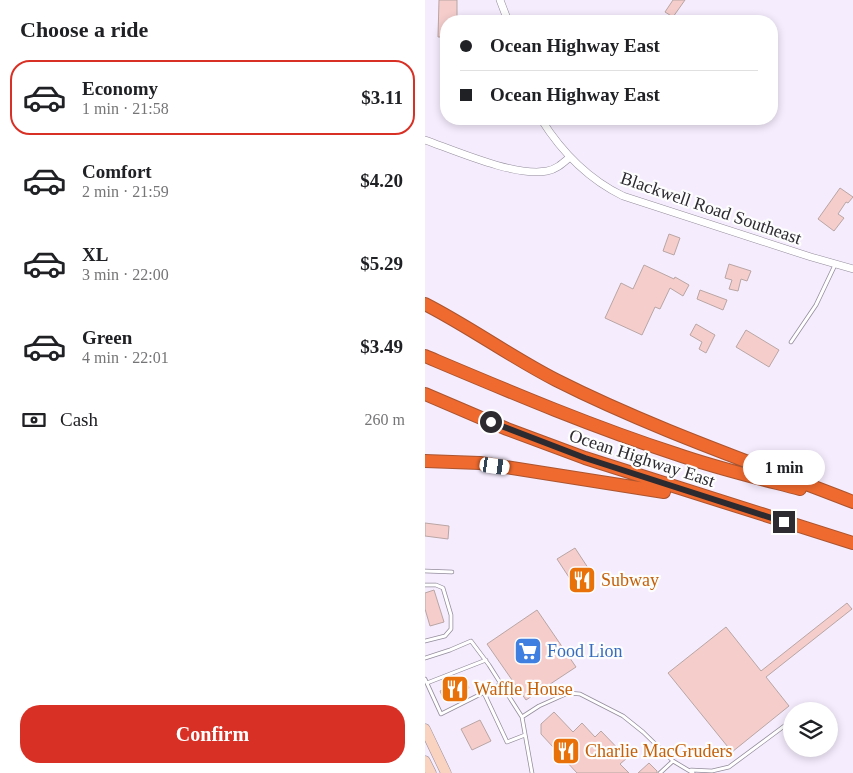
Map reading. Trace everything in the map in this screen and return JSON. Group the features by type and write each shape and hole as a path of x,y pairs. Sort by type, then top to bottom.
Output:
{"highway":[{"path":"425,296 446,314"},
{"path":"425,304 446,314 554,379 608,405 853,502"},
{"name":"Ocean Highway East","path":"425,356 549,409 677,454 853,502"},
{"name":"Ocean Highway East","path":"425,394 507,430 585,458 853,543"},
{"path":"429,460 480,463 654,489 766,516"}],"main road":[{"path":"425,729 446,773"},
{"path":"425,763 431,773"}],"street":[{"path":"500,0 505,15"},
{"name":"Blackwell Road Southeast","path":"545,125 570,157 609,189 623,196 853,269"},
{"path":"425,140 484,160 535,172 556,168 570,157"}],"lane":[{"path":"791,342 816,305 836,264"},
{"path":"425,571 452,572"},
{"path":"425,585 435,585 443,588 451,615 451,629 445,636 425,641"},
{"path":"425,658 451,650 471,641 522,717 532,773"},
{"path":"485,660 426,681 441,714 501,684"},
{"path":"483,693 507,742 525,736"},
{"path":"522,717 539,706 568,693 580,694 623,716 673,761 692,771 729,767 783,727"},
{"path":"660,773 673,761"}],"building":[{"path":"439,0 457,0 457,15 440,15 440,37 438,37"},
{"path":"673,0 685,0 674,15 665,12"},
{"path":"840,188 853,197 848,203 846,202 838,214 844,218 834,231 818,219"},
{"path":"669,234 680,238 674,255 663,251"},
{"path":"729,264 751,271 747,281 741,279 738,291 729,289 732,280 725,278"},
{"path":"644,265 674,279 675,277 689,285 683,296 670,288 660,309 655,307 642,335 605,318 621,283 633,289"},
{"path":"700,290 727,300 723,310 697,299"},
{"path":"696,324 715,335 706,353 699,349 702,342 690,335"},
{"path":"746,330 779,350 769,367 736,347"},
{"path":"425,523 449,526 448,539 425,536"},
{"path":"575,548 594,577 576,588 557,559"},
{"path":"434,590 444,622 430,626 425,609 425,593"},
{"path":"847,603 852,609 766,677 786,702 783,702 783,711 732,752 668,673 726,627 761,671"},
{"path":"537,610 576,667 526,700 487,644"},
{"path":"465,680 469,688 444,700 440,691"},
{"path":"554,712 573,732 582,723 595,737 601,731 627,758 620,764 629,773 577,773 541,734 541,724"},
{"path":"480,720 491,741 472,750 461,729"},
{"path":"649,763 657,773 638,773"}],"place":[{"name":"Subway","path":"582,580"},
{"name":"Food Lion","path":"528,651"},
{"name":"Waffle House","path":"455,689"},
{"name":"Charlie MacGruders","path":"566,751"}],"route":[{"path":"491,422 507,430 585,458 784,522"}]}
